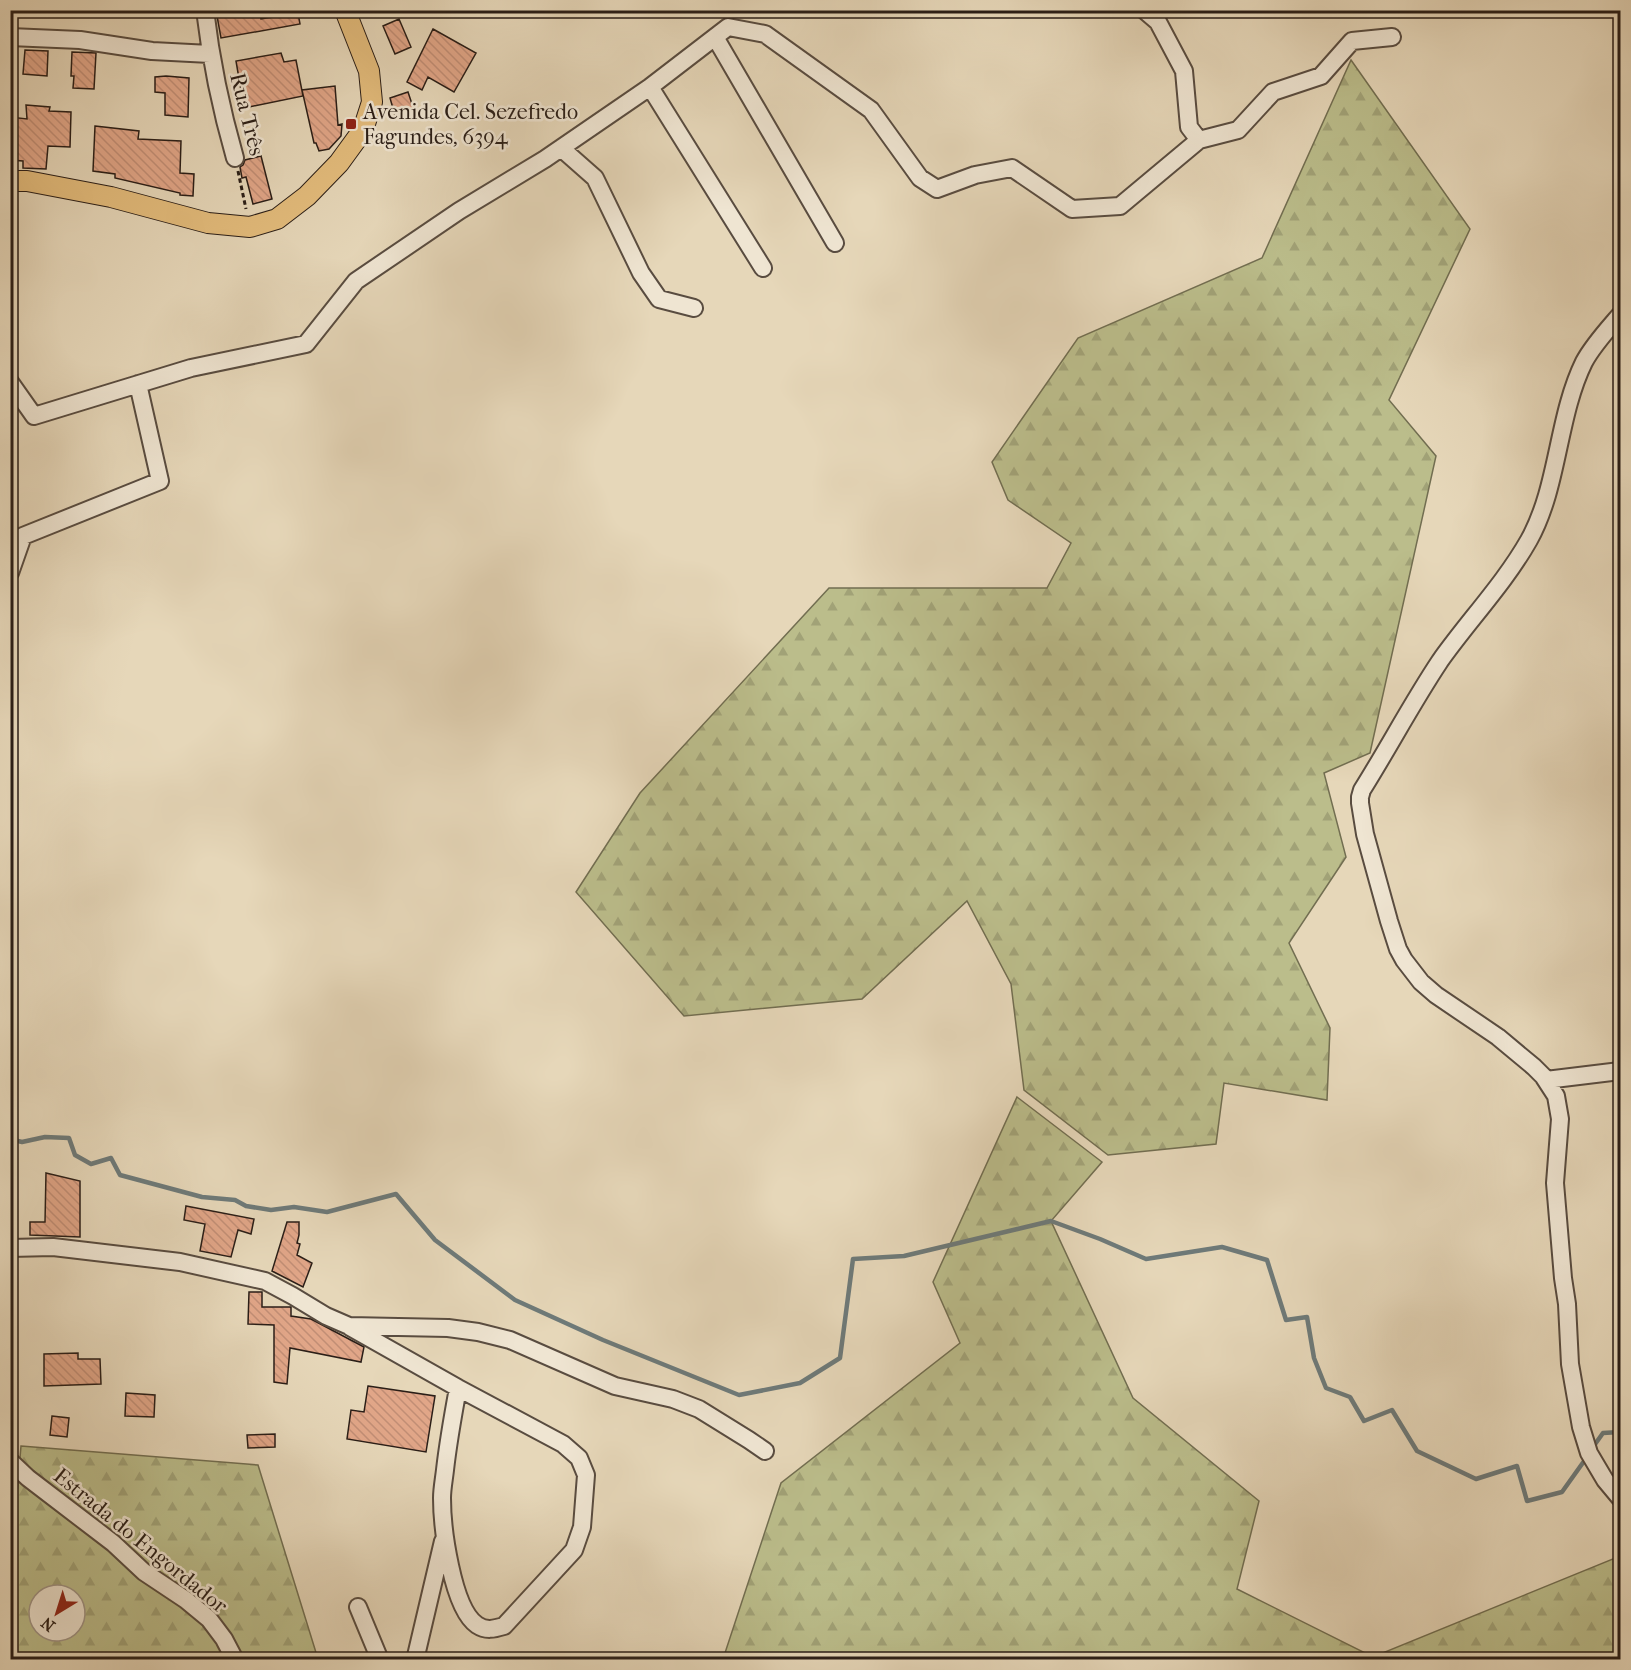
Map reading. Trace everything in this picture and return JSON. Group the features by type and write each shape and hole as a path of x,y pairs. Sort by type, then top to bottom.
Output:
{"main road":[{"path":"10,181 27,181 111,197 208,223 250,227 277,219 307,196 339,163 363,130 372,102 369,71 345,10"}],"street":[{"name":"Rua Três","path":"205,10 210,54 235,158"},
{"path":"1144,10 1158,22 1184,71 1189,127 1199,140"},
{"path":"10,382 34,416 191,368 306,345 356,281 459,211 561,148 650,87 728,27 765,34 870,110 920,178 937,189 975,175 1012,168 1072,209 1120,206 1199,140 1238,130 1273,92 1321,76 1352,40 1392,37"},
{"path":"10,37 80,40 152,51 210,54"},
{"path":"715,37 836,243"},
{"path":"650,87 762,268"},
{"path":"561,148 595,178 641,273 659,299 694,308"},
{"path":"1620,315 1585,360 1581,369 1574,387 1539,519 1529,539 1494,591 1439,663 1409,710 1360,797 1361,814 1373,866 1398,949 1404,960 1428,989 1498,1037 1534,1067 1556,1096 1560,1119 1555,1183 1567,1304 1570,1364 1581,1427 1589,1453 1605,1480 1620,1498"},
{"path":"10,573 23,536 160,480 138,384"},
{"path":"1546,1080 1620,1071"},
{"path":"10,1248 53,1247 180,1262 264,1281 564,1444 579,1458 586,1475 582,1527 574,1550 504,1626 489,1630 477,1624 465,1612 455,1584 444,1536 442,1496 447,1449 458,1388"},
{"path":"349,1326 448,1328 510,1340 615,1386 673,1399 699,1409 765,1451"},
{"name":"Estrada do Engordador","path":"10,1461 28,1478 113,1543 144,1572 186,1600 209,1619 235,1659"},
{"path":"415,1659 444,1536"},
{"path":"358,1607 380,1659"}],"path":[{"name":"Rua Três","path":"235,158 250,227"}],"green space":[{"path":"1351,60 1470,229 1389,400 1436,456 1370,753 1324,773 1346,857 1289,943 1330,1028 1327,1100 1224,1083 1216,1144 1108,1155 1024,1090 1011,984 967,901 862,999 684,1016 576,892 640,793 829,588 1047,588 1071,543 1008,500 992,462 1078,338 1262,258"},
{"path":"1017,1097 1102,1162 1051,1221 1133,1398 1259,1501 1237,1589 1373,1657 1620,1556 1620,1659 723,1659 781,1483 960,1343 933,1282"},
{"path":"21,1446 258,1465 318,1659 11,1660 11,1565"}],"building":[{"path":"259,10 261,19 298,13 300,24 221,38 217,16"},
{"path":"399,19 411,47 395,54 383,26"},
{"path":"433,29 476,53 454,92 428,77 422,90 407,82"},
{"path":"25,50 48,51 47,76 23,74"},
{"path":"72,52 96,53 94,89 73,88"},
{"path":"281,53 284,62 296,60 303,96 244,108 236,61"},
{"path":"155,77 189,78 188,117 165,115 165,93 155,92"},
{"path":"335,86 338,125 342,124 341,136 329,149 319,151 314,143 302,90"},
{"path":"408,92 415,113 396,119 390,98"},
{"path":"26,105 50,107 49,111 71,112 70,147 48,146 46,169 23,168 23,161 10,160 10,117 27,119"},
{"path":"95,126 139,131 138,139 181,141 180,173 194,174 193,196 180,195 180,193 115,178 115,174 93,171"},
{"path":"261,156 272,199 253,204 246,177 242,178 240,167 245,160"},
{"path":"46,1173 80,1181 80,1237 30,1235 30,1222 45,1222"},
{"path":"186,1206 254,1219 251,1234 238,1230 231,1257 200,1251 205,1224 184,1220"},
{"path":"287,1222 299,1222 297,1243 300,1244 297,1255 312,1263 303,1287 272,1271"},
{"path":"249,1292 262,1292 262,1307 291,1307 291,1316 311,1319 364,1347 361,1362 290,1348 287,1384 274,1382 274,1325 248,1324"},
{"path":"78,1353 78,1359 100,1359 101,1384 44,1386 44,1354"},
{"path":"368,1386 435,1396 426,1452 347,1439 351,1410 364,1412"},
{"path":"126,1393 155,1395 154,1417 125,1416"},
{"path":"52,1416 69,1418 67,1437 50,1435"},
{"path":"275,1434 275,1447 248,1448 247,1435"}],"waterway":[{"path":"10,1139 22,1142 45,1137 69,1138 75,1155 91,1164 111,1158 120,1175 202,1197 235,1200 246,1206 271,1210 294,1207 327,1212 396,1194 435,1240 515,1300 603,1340 739,1395 800,1383 840,1358 853,1259 904,1256 1051,1221 1146,1259 1222,1247 1267,1260 1286,1320 1307,1317 1314,1358 1326,1388 1350,1397 1364,1421 1392,1410 1417,1451 1476,1479 1517,1466 1527,1501 1562,1492 1587,1457"},
{"path":"1593,1447 1603,1433 1620,1432"}],"place":[{"name":"Avenida Cel. Sezefredo Fagundes, 6394","path":"351,124"}]}
